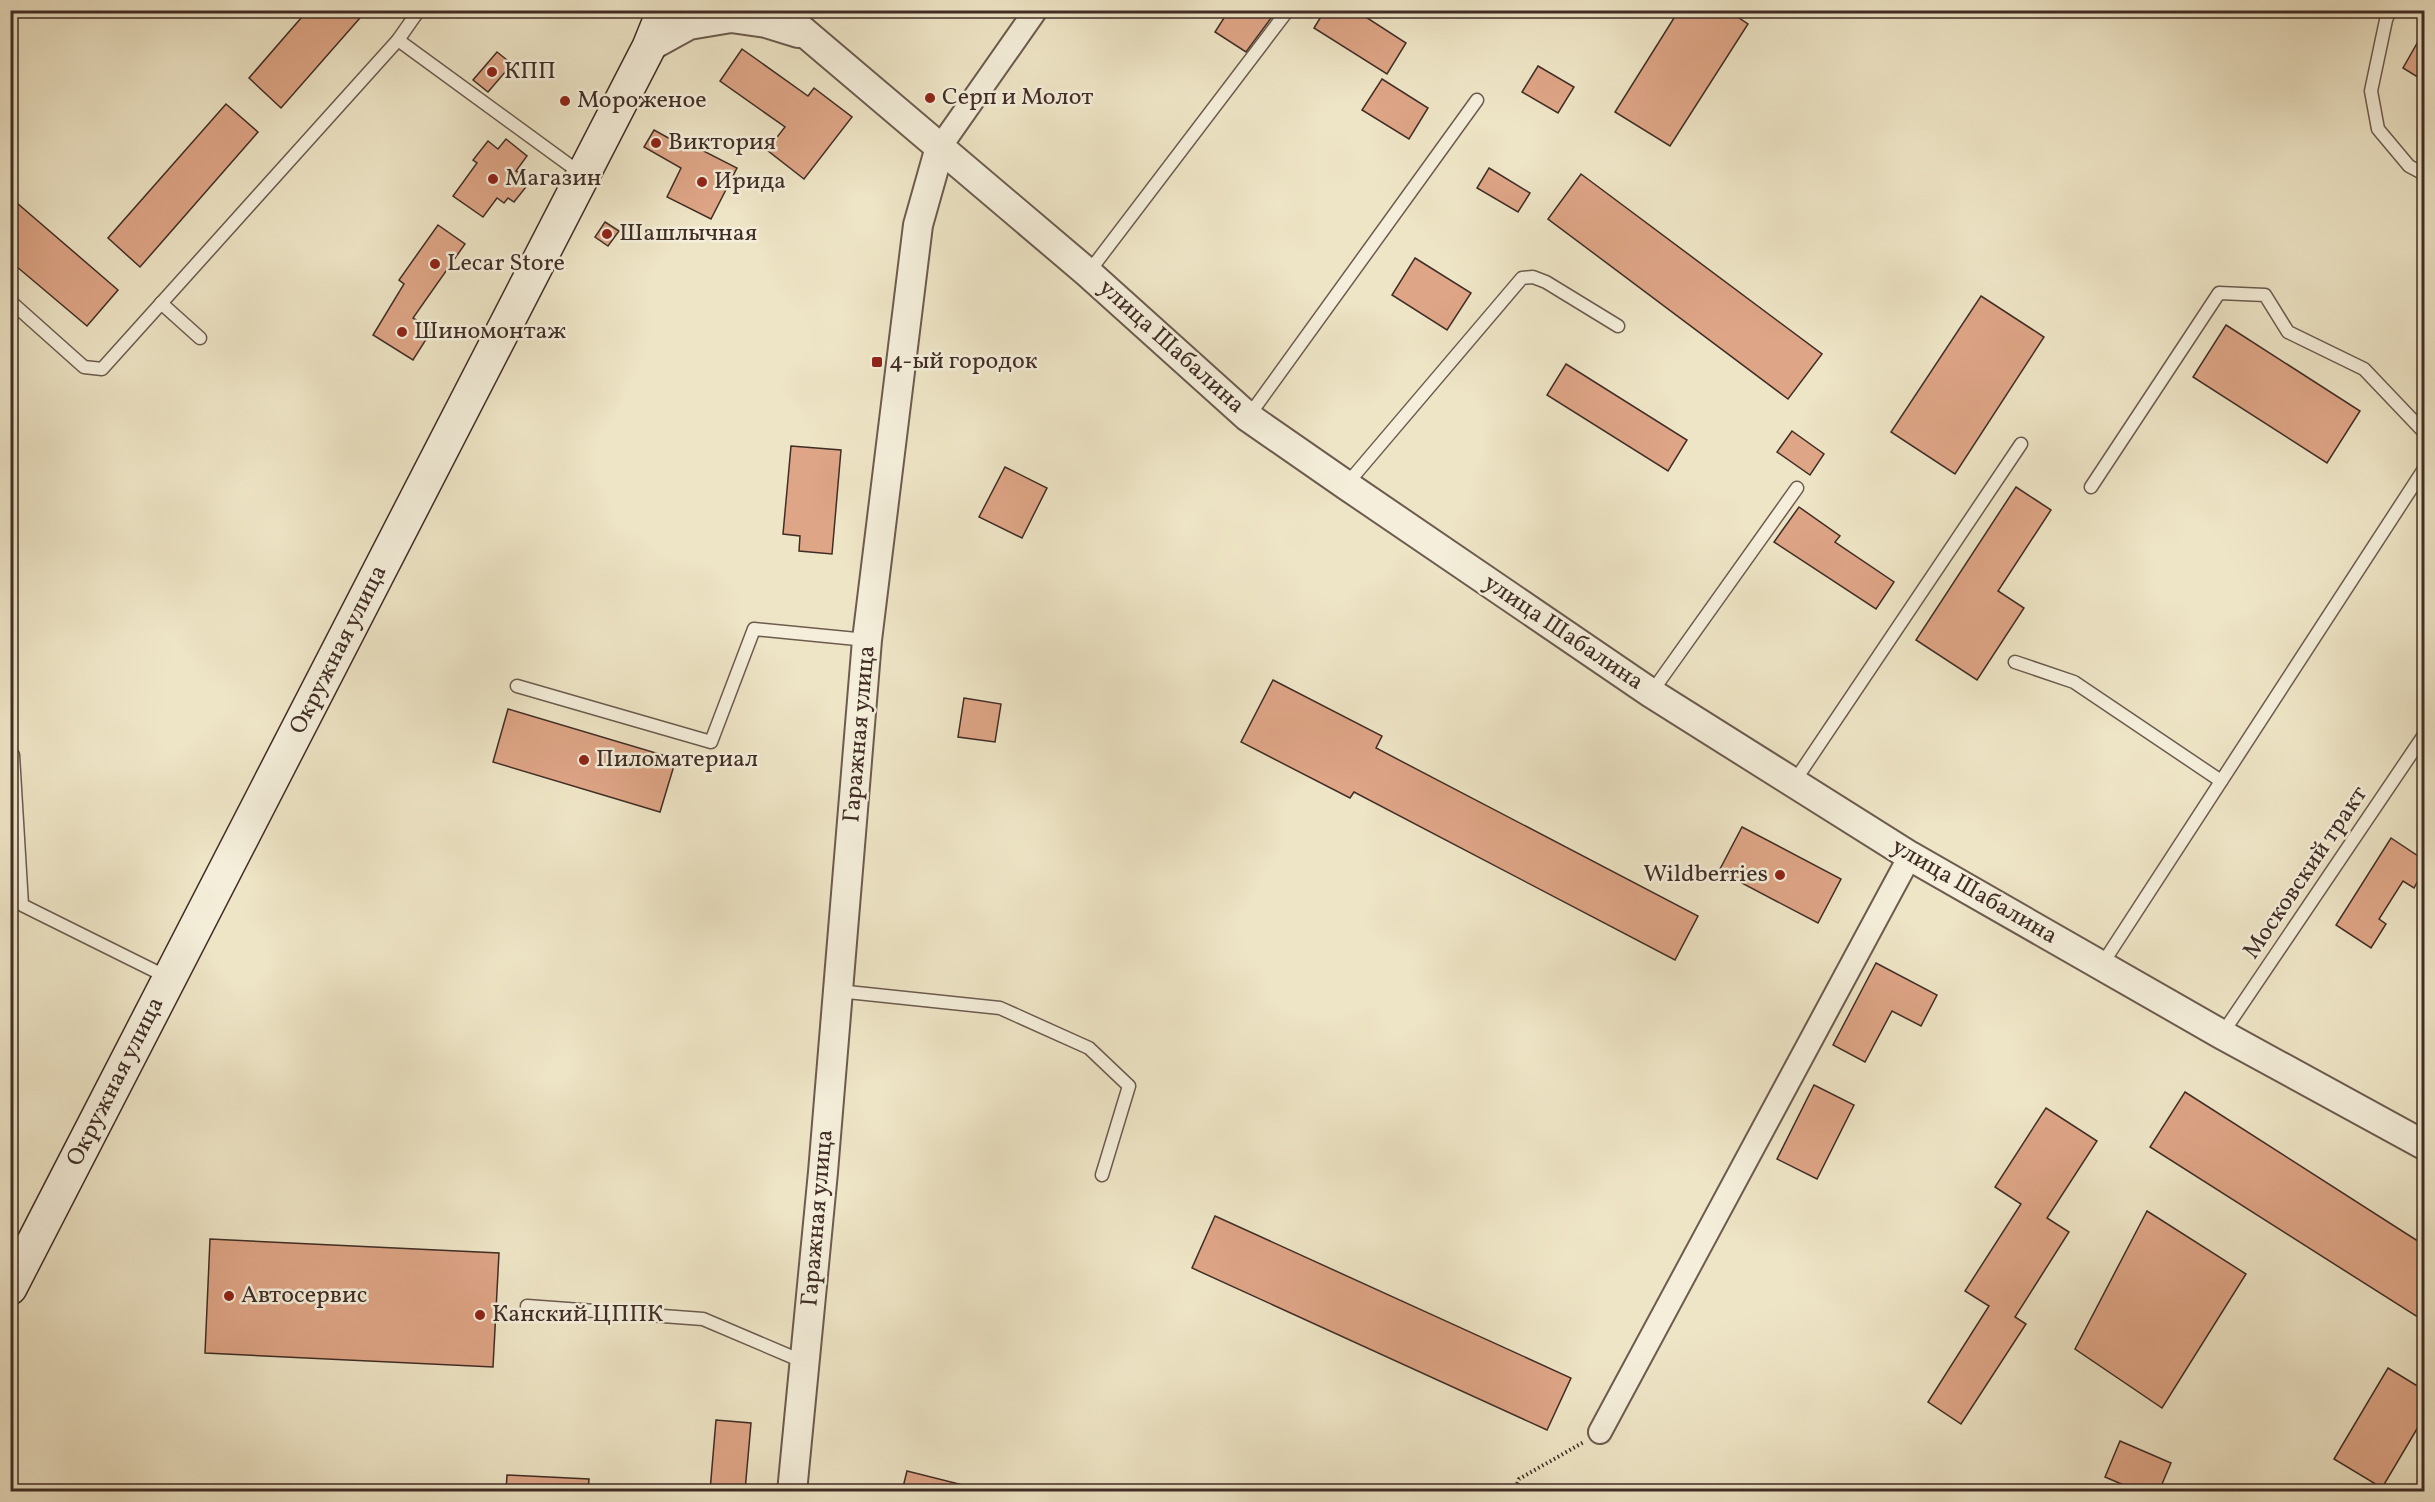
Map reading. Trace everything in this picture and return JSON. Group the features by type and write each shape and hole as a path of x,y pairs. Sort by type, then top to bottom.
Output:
{"main road":[{"name":"Окружная улица","path":"10,1288 649,47 664,10"}],"street":[{"name":"улица Шабалина","path":"778,10 1088,273 1248,417 1346,485 1651,693 1910,856 2221,1034 2424,1145"},
{"name":"Гаражная улица","path":"792,1491 838,991 867,640 918,225 940,147 1036,10"},
{"path":"649,47 688,25 731,18 766,23 809,36"},
{"path":"1600,1432 1910,856"}],"lane":[{"path":"10,301 84,367 102,369 398,40 419,10"},
{"path":"1088,273 1288,10"},
{"path":"2390,10 2385,20 2371,91 2378,129 2409,166 2424,174"},
{"path":"398,40 583,175"},
{"path":"1248,417 1477,100"},
{"path":"1346,485 1522,278 1533,277 1546,282 1618,326"},
{"path":"2091,487 2219,293 2265,295 2288,332 2364,369 2424,432"},
{"path":"161,303 200,338"},
{"path":"1794,782 2021,444"},
{"path":"2101,966 2424,469"},
{"path":"1651,693 1797,488"},
{"path":"518,686 711,742 754,629 867,640"},
{"path":"2015,662 2074,682 2221,781"},
{"name":"Московский тракт","path":"2221,1034 2424,735"},
{"path":"10,752 13,755 22,905 170,978"},
{"path":"838,991 1000,1008 1089,1048 1129,1086 1102,1175"},
{"path":"527,1306 703,1318 804,1362"}],"path":[{"path":"1514,1491 1519,1479 1600,1432"}],"building":[{"path":"308,10 367,10 281,108 249,78"},
{"path":"1229,10 1277,10 1246,52 1215,32"},
{"path":"1325,10 1355,10 1406,43 1387,74 1314,28"},
{"path":"1679,10 1727,10 1748,24 1670,146 1615,112"},
{"path":"2424,31 2424,81 2403,68"},
{"path":"742,49 808,96 814,88 852,117 804,179 767,150 785,127 720,81"},
{"name":"КПП","path":"497,52 512,64 488,92 473,80"},
{"path":"1538,66 1574,87 1558,113 1522,92"},
{"path":"1382,79 1428,108 1409,139 1362,110"},
{"path":"226,104 258,132 140,267 108,238"},
{"name":"Ирида","path":"654,130 690,150 692,145 737,168 711,219 667,197 681,168 644,147"},
{"name":"Магазин","path":"506,139 527,156 516,171 524,176 519,182 526,187 514,202 508,198 504,203 497,198 483,217 453,196 477,163 473,160 488,141 498,149"},
{"path":"1489,168 1530,193 1518,212 1477,188"},
{"path":"1581,174 1822,354 1788,399 1548,219"},
{"path":"10,197 118,290 87,326 10,261"},
{"name":"Шашлычная","path":"605,222 619,231 608,246 595,237"},
{"path":"438,225 465,244 413,318 432,330 413,360 373,335 404,284 399,280"},
{"path":"1415,258 1471,293 1447,330 1392,295"},
{"path":"1981,296 2044,337 1955,474 1891,432"},
{"path":"2226,325 2360,411 2327,463 2193,377"},
{"path":"1566,364 1687,440 1668,471 1547,395"},
{"path":"1792,431 1824,454 1810,475 1777,452"},
{"path":"791,446 841,450 832,554 799,551 800,536 783,534"},
{"path":"1005,467 1047,488 1022,538 979,517"},
{"path":"2016,487 2051,510 1998,591 2024,608 1977,680 1916,640"},
{"path":"1799,507 1840,536 1835,542 1894,582 1876,609 1774,542"},
{"path":"1273,680 1382,736 1376,748 1698,916 1675,960 1354,792 1350,798 1241,742"},
{"path":"964,698 1001,704 995,742 958,737"},
{"name":"Пиломатериал","path":"508,709 676,759 660,812 493,762"},
{"name":"Wildberries","path":"1742,827 1841,879 1818,923 1719,871"},
{"path":"2391,838 2424,860 2424,870 2414,888 2403,881 2379,919 2386,924 2371,948 2336,925"},
{"path":"1876,963 1937,995 1921,1026 1892,1011 1865,1062 1833,1045"},
{"path":"1814,1085 1854,1105 1817,1179 1777,1159"},
{"path":"2185,1092 2424,1245 2424,1321 2150,1147"},
{"path":"2046,1108 2097,1141 2047,1218 2069,1232 2015,1317 2026,1324 1961,1424 1928,1402 1989,1306 1965,1291 2021,1204 1995,1187"},
{"path":"2147,1211 2246,1274 2162,1408 2075,1349"},
{"path":"1215,1216 1571,1378 1547,1430 1192,1268"},
{"path":"210,1239 499,1253 493,1367 205,1353"},
{"path":"2388,1368 2424,1390 2424,1417 2382,1488 2334,1459"},
{"path":"716,1420 751,1423 745,1491 710,1491"},
{"path":"2120,1441 2171,1463 2159,1491 2138,1491 2105,1477"},
{"path":"907,1471 967,1486 966,1491 902,1491"},
{"path":"507,1475 589,1479 588,1491 506,1491"}],"place":[{"name":"КПП","path":"492,72"},
{"name":"Серп и Молот","path":"930,98"},
{"name":"Мороженое","path":"565,101"},
{"name":"Виктория","path":"656,143"},
{"name":"Магазин","path":"493,179"},
{"name":"Ирида","path":"702,182"},
{"name":"Шашлычная","path":"607,234"},
{"name":"Lecar Store","path":"435,264"},
{"name":"Шиномонтаж","path":"402,332"},
{"name":"4-ый городок","path":"877,362"},
{"name":"Пиломатериал","path":"584,760"},
{"name":"Wildberries","path":"1780,875"},
{"name":"Автосервис","path":"229,1296"},
{"name":"Канский ЦППК","path":"480,1315"}]}
